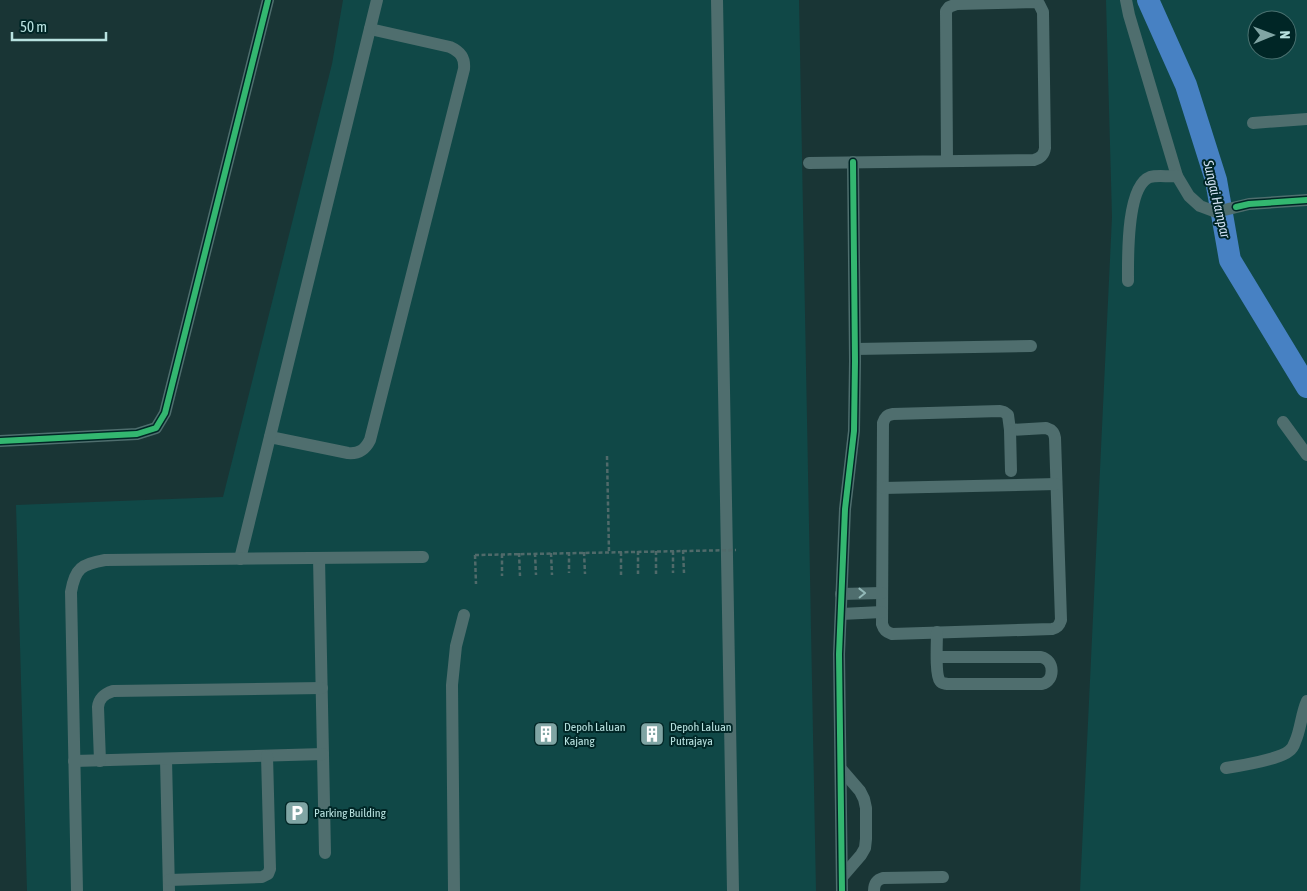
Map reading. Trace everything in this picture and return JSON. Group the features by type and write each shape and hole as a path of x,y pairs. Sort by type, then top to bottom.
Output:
{"street":[{"path":"0,441 138,434 156,428 165,413 268,0"},
{"path":"240,560 377,0"},
{"path":"717,0 733,891"},
{"path":"1126,0 1177,176 1190,196 1200,206 1216,212 1249,204 1307,200"},
{"path":"810,163 1034,160 1039,159 1045,153 1043,12 1040,4 1036,2 956,4 949,7 946,11 947,161"},
{"path":"270,437 355,454 367,446 464,69 462,55 450,47 370,29"},
{"path":"1254,123 1307,119"},
{"path":"842,891 839,654 846,509 854,431 853,162"},
{"path":"1128,281 1129,225 1138,189 1150,177 1177,176"},
{"path":"855,349 1031,346"},
{"path":"1010,430 1046,428 1054,433 1060,624 1052,630 887,633 882,624 883,423 885,418 893,414 1004,412 1008,415 1010,430 1011,471"},
{"path":"1283,422 1307,455"},
{"path":"883,488 1056,484"},
{"path":"77,891 71,592 73,579 80,568 90,562 105,560 423,557"},
{"path":"318,558 325,853"},
{"path":"841,594 882,593"},
{"path":"841,614 882,612"},
{"path":"454,891 452,686 456,646 464,615"},
{"path":"937,632 937,657 938,675 939,680 943,683 1042,684 1047,683 1051,675 1050,662 1042,657 937,657"},
{"path":"100,761 99,701 102,696 113,691 322,688"},
{"path":"1226,768 1274,757 1290,751 1298,735 1307,701"},
{"path":"74,761 323,754"},
{"path":"166,759 169,885 268,874 270,869 267,756"},
{"path":"841,769 860,791 866,808 865,848 842,877"},
{"path":"874,891 875,883 879,879 943,877"}],"path":[{"path":"607,456 608,552"},
{"path":"684,550 684,573"},
{"path":"476,584 475,554 736,550"},
{"path":"638,551 638,574"},
{"path":"656,551 656,574"},
{"path":"673,551 674,573"},
{"path":"569,552 569,573"},
{"path":"584,552 585,574"},
{"path":"621,552 621,575"},
{"path":"519,553 520,576"},
{"path":"535,553 536,575"},
{"path":"551,553 552,575"},
{"path":"502,554 502,576"}],"shaded area":[{"path":"343,0 799,0 816,891 27,891 16,505 223,497 332,64"},
{"path":"1106,0 1307,0 1307,891 1080,891 1112,217"}],"waterway":[{"name":"Sungai Hampar","path":"1148,0 1186,85 1216,180 1230,260 1307,387"}],"cycle path":[{"path":"0,441 137,434 156,428 165,413 268,0"},
{"path":"842,891 839,654 845,509 854,431 853,162"},
{"path":"1236,207 1249,204 1307,200"}],"place":[{"name":"Depoh Laluan Kajang","path":"546,734"},
{"name":"Depoh Laluan Putrajaya","path":"652,734"},
{"name":"Parking Building","path":"297,813"}]}
